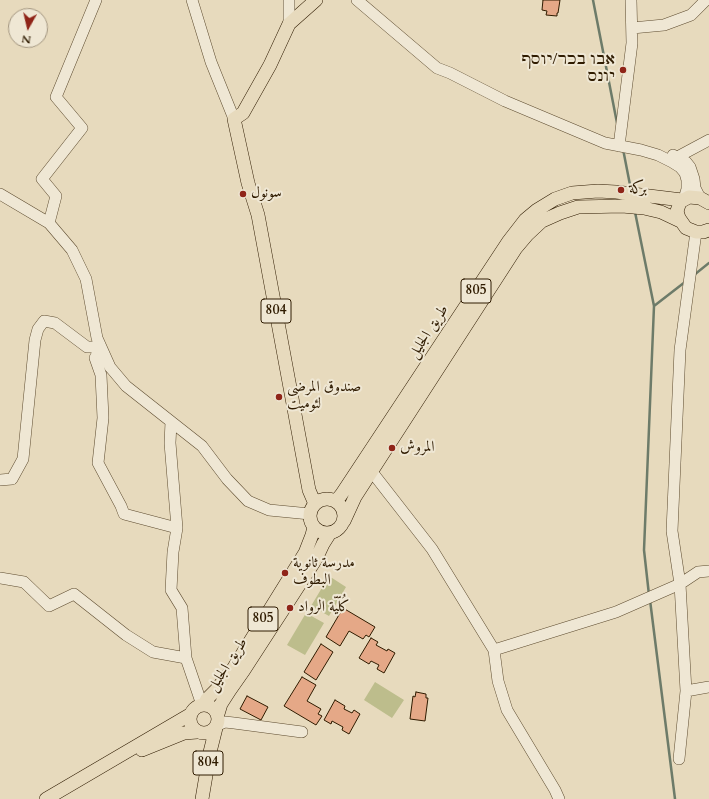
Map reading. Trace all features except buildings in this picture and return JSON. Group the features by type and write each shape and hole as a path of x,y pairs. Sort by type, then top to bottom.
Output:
{"main road":[{"path":"234,119 243,113 270,65 289,24 316,0"},
{"name":"804","path":"234,119 248,183 258,215 312,509"},
{"name":"طريق الجليل","path":"336,501 346,489 508,242 525,220 537,210 555,199 572,193 598,191 683,199"},
{"name":"805","path":"683,199 691,197 705,201"},
{"path":"680,221 677,208 683,199"},
{"name":"طريق الجليل","path":"344,521 356,497 516,248 526,235 542,222 560,213 578,207 600,206 644,208 661,212 680,221"},
{"name":"805","path":"680,221 686,228 704,232"},
{"path":"330,533 321,532 314,527 310,520 312,509 325,499 336,501 344,509 344,521"},
{"name":"805","path":"330,533 338,530 344,521"},
{"name":"طريق الجليل","path":"203,705 232,669 305,553 314,527"},
{"name":"طريق الجليل","path":"217,721 221,704 302,580 330,533"},
{"path":"203,705 214,708 217,721"},
{"name":"805","path":"46,799 191,714 193,710 203,705"},
{"path":"191,714 191,724 198,732"},
{"name":"804","path":"202,799 217,721"},
{"name":"805","path":"102,767 184,733 211,733 217,721"},
{"name":"804","path":"194,799 202,750 202,744 198,732"}],"street":[{"path":"49,222 56,196 42,179 82,128 56,97 96,0"},
{"path":"192,0 211,62 234,119"},
{"path":"289,0 289,24"},
{"path":"357,0 438,68 450,72 505,101 605,143 667,153 676,160 685,173 687,189 683,199"},
{"path":"619,146 632,42 631,0"},
{"path":"632,28 664,25 685,18 692,15 706,0"},
{"path":"676,160 690,150 709,140"},
{"path":"676,160 686,162 690,167 695,188 705,201"},
{"path":"0,194 49,222 72,250 86,279 97,338 110,367 126,386 202,446 227,479 248,501 269,510 312,509"},
{"path":"680,759 686,691 680,584 672,531 680,350 704,232"},
{"path":"0,480 12,479 23,459 35,340 38,328 44,322 55,323 87,347 101,347"},
{"path":"101,347 95,358 101,375 103,418 98,463 124,514 177,528"},
{"path":"171,422 170,443 177,528 173,552 171,590 182,608 186,658 203,705"},
{"path":"372,472 432,549 494,650 498,681 507,710 559,799"},
{"path":"494,650 616,612 680,584 698,572 709,571"},
{"path":"0,578 24,582 49,606 74,594 126,635 153,652 186,658"},
{"path":"686,691 709,687"},
{"path":"217,721 302,732"}],"green space":[{"path":"329,576 346,587 329,616 311,606"},
{"path":"306,613 324,623 305,655 287,645"},
{"path":"375,682 404,700 392,718 364,700"}],"waterway":[{"path":"593,0 617,123"},
{"path":"623,149 631,190"},
{"path":"635,212 654,306 644,550 649,595"},
{"path":"694,275 709,263"},
{"path":"654,306 685,282"},
{"path":"650,600 675,799"}],"place":[{"name":"אבו בכר/יוסף יונס","path":"623,70"},
{"name":"بركة","path":"621,190"},
{"name":"سونول","path":"243,194"},
{"name":"صندوق المرضى لئوميت","path":"279,397"},
{"name":"المروش","path":"392,448"},
{"name":"مدرسة ثانوية البطوف","path":"285,573"},
{"name":"كُلّيّة الرواد","path":"290,608"}]}
